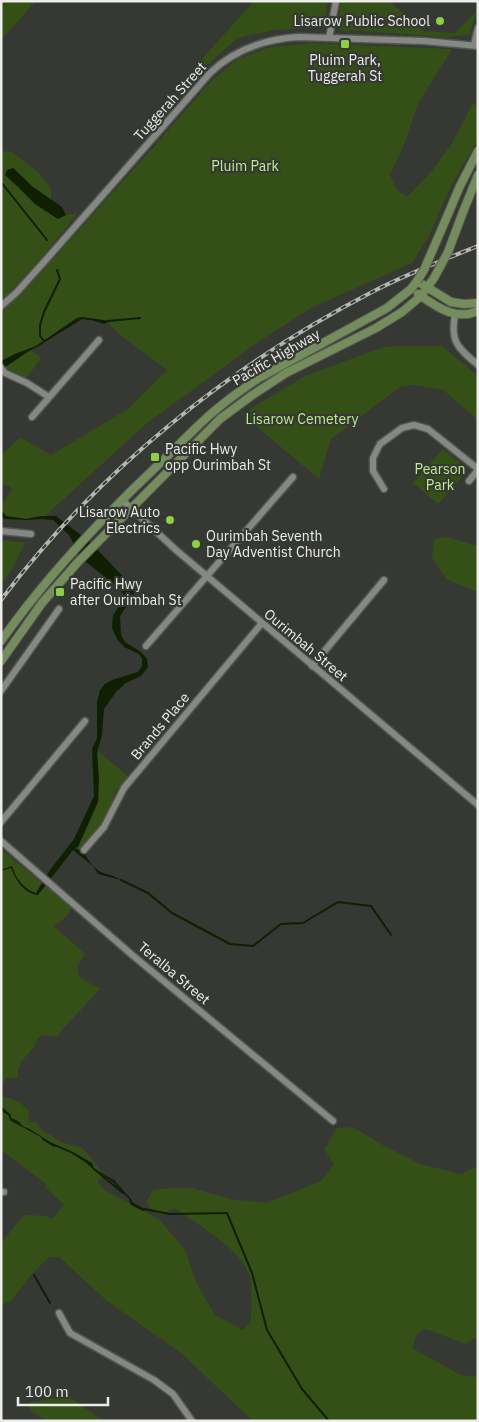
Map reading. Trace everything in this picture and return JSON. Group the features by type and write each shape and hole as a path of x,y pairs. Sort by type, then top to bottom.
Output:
{"main road":[{"name":"Pacific Highway","path":"1,641 69,555 199,424 259,378 387,308 411,289 430,257 460,186 478,151"},
{"name":"Pacific Highway","path":"1,661 42,603 78,562 220,420 251,396 286,373 392,319 421,296 434,278 448,252 478,175"},
{"path":"417,281 451,302 464,304 478,303"},
{"path":"411,289 434,305 455,315 468,315 478,311"},
{"path":"451,302 456,310 455,315"}],"street":[{"path":"329,38 336,1"},
{"path":"476,45 478,28"},
{"name":"Tuggerah Street","path":"1,306 16,293 218,66 240,51 266,41 299,37 424,41 476,45"},
{"path":"455,315 453,330 456,344 461,351 478,365"},
{"path":"32,417 99,340"},
{"path":"3,370 27,382 49,397"},
{"path":"384,489 373,471 373,458 380,444 402,428 414,425 428,429 478,470 469,482"},
{"path":"146,646 293,478"},
{"name":"Ourimbah Street","path":"122,500 176,550 478,805"},
{"path":"1,531 31,534"},
{"path":"312,666 384,580"},
{"path":"1,691 59,610"},
{"name":"Brands Place","path":"84,850 104,827 124,788 262,623"},
{"path":"1,822 85,721"},
{"name":"Teralba Street","path":"1,841 131,954 334,1121"},
{"path":"59,1313 70,1333 154,1380 173,1394 192,1421"}],"green space":[{"path":"1,1 36,1 1,40"},
{"path":"254,1 328,1 325,22 317,28 275,30 238,38 198,73 183,90 177,91 201,60"},
{"path":"341,1 389,1 423,31 455,33 477,11 470,34 464,36 446,38 353,30 346,32 339,29 338,20"},
{"name":"Pluim Park","path":"309,43 452,49 418,104 404,145 390,175 397,190 407,197 431,172 451,145 473,103 478,108 478,140 451,186 429,236 412,263 311,308 258,342 146,424 45,516 18,519 6,516 2,512 1,505 12,489 1,484 1,454 10,448 14,442 21,438 51,455 128,409 167,370 119,334 109,321 92,318 77,318 36,346 1,361 1,311 25,290 212,80 238,59 267,48"},
{"path":"1,151 12,152 38,172 51,189 51,200 33,187 14,168 5,175 35,204 58,219 66,215 78,213 37,263 1,301"},
{"name":"Lisarow Cemetery","path":"442,346 478,376 478,420 443,390 414,385 400,387 331,439 319,479 242,414 307,375 384,347"},
{"path":"31,350 41,358 26,379 4,367"},
{"name":"Pearson Park","path":"443,449 465,467 466,472 438,504 413,483"},
{"path":"446,537 478,546 478,592 446,579 432,557 434,539"},
{"path":"5,540 25,543 11,571 1,584 1,544"},
{"path":"98,751 128,776 115,792 109,811 101,826 80,854 73,848 78,847 93,813"},
{"path":"1,849 42,883 36,893 19,883 34,895 46,885 72,907 67,916 54,926 85,954 77,967 79,977 100,989 57,1037 42,1035 37,1039 35,1046 21,1062 18,1078 7,1078 1,1084"},
{"path":"1,1088 2,1096 17,1101 29,1111 29,1122 35,1122 43,1131 64,1143 83,1148 105,1176 97,1182 106,1191 159,1219 185,1250 197,1284 215,1315 243,1330 251,1321 251,1283 246,1268 230,1248 175,1208 163,1215 152,1210 146,1202 153,1190 192,1188 230,1199 267,1203 321,1181 334,1164 324,1149 337,1128 353,1127 386,1147 420,1164 461,1174 478,1166 478,1336 466,1344 426,1329 417,1334 412,1348 461,1375 478,1377 478,1421 253,1421 181,1353 107,1301 59,1257 49,1257 31,1275 11,1301 1,1305 1,1243 24,1215 47,1216 52,1219 64,1205 45,1187 47,1185 1,1150"},
{"path":"68,1396 102,1421 47,1421 32,1412 27,1403"}],"shaded area":[{"path":"13,168 33,187 62,207 66,215 58,219 35,204 5,175 7,170"},
{"path":"77,318 110,321 104,324 82,319 1,370 1,361 36,346"},
{"path":"1,510 6,516 27,519 41,516 56,516 91,543 134,588 134,595 120,616 121,635 125,642 141,652 147,659 148,667 141,676 126,683 116,692 104,709 102,735 97,753 98,802 78,847 75,848 84,852 100,872 121,880 98,874 93,866 73,850 38,895 24,889 11,868 1,871 12,866 21,882 28,889 36,893 50,870 74,839 94,796 92,749 97,738 97,702 100,690 112,680 138,672 142,666 142,658 139,654 124,647 117,639 112,628 113,615 124,599 120,589 81,558 69,535 53,520 5,519 1,517"},
{"path":"1,1106 11,1115 11,1118 18,1121 24,1127 92,1163 94,1168 114,1180 132,1202 146,1210 143,1211 131,1205 129,1199 113,1182 85,1162 11,1121 8,1115 1,1111"}],"waterway":[{"path":"1,182 47,240"},
{"path":"44,341 40,336 40,325 44,312 60,279 57,270"},
{"path":"108,321 140,318"},
{"path":"121,880 148,893 172,913 230,944 253,946 281,924 303,923 338,902 371,906 391,935"},
{"path":"43,1139 54,1146"},
{"path":"94,1169 123,1193"},
{"path":"144,1209 170,1214 227,1213 252,1273 267,1330 302,1389 329,1421"},
{"path":"34,1275 50,1303"}],"railway":[{"path":"1,600 39,552 80,507 170,424 219,387 269,352 321,320 374,291 478,246"}],"place":[{"name":"Lisarow Public School","path":"440,21"},
{"name":"Pluim Park, Tuggerah St","path":"345,44"},
{"name":"Pacific Hwy opp Ourimbah St","path":"155,457"},
{"name":"Lisarow Auto Electrics","path":"170,520"},
{"name":"Ourimbah Seventh Day Adventist Church","path":"196,544"},
{"name":"Pacific Hwy after Ourimbah St","path":"60,592"}]}
